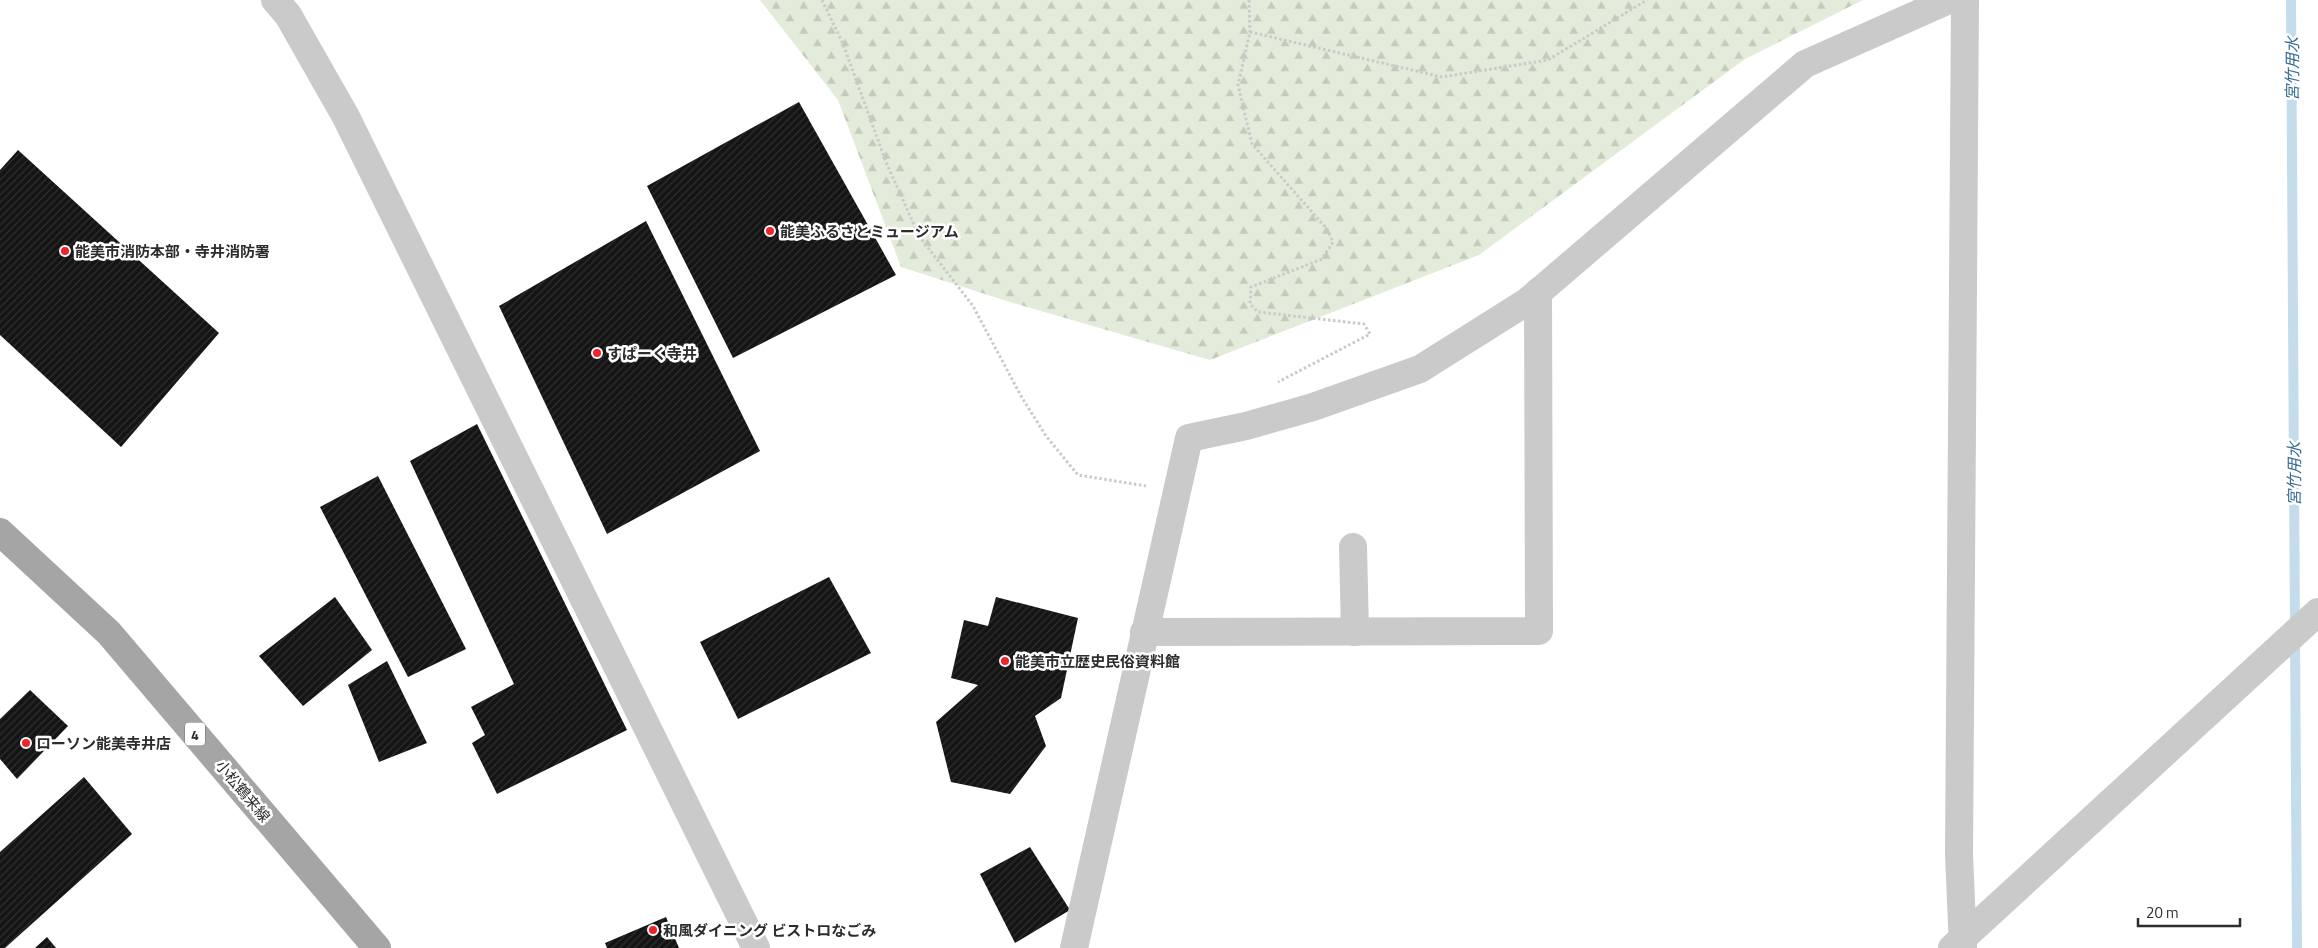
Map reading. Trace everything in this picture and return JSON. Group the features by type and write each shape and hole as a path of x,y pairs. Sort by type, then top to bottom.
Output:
{"main road":[{"name":"小松鶴来線","path":"0,532 109,633 377,948"}],"street":[{"path":"275,0 288,15 346,117 756,948"},
{"path":"1074,948 1189,438 1246,426 1314,407 1420,369 1528,301 1805,64 1949,0"},
{"path":"1959,945 1965,0"},
{"path":"1144,632 1539,631 1538,292"},
{"path":"1354,547 1355,632"},
{"path":"1959,945 2318,612"}],"path":[{"path":"822,0 843,44 886,162 919,236 973,306 1021,396 1046,436 1078,475 1176,491"},
{"path":"1249,0 1250,32 1238,85 1252,144 1327,230 1332,242 1322,259 1251,287 1250,304 1258,312 1364,324 1370,334 1269,387"},
{"path":"1250,32 1442,77 1548,60 1647,0"}],"green space":[{"path":"760,0 1863,0 1745,59 1479,255 1210,360 1013,303 901,267 838,100"}],"building":[{"name":"能美ふるさとミュージアム","path":"799,102 896,275 733,358 647,186"},
{"name":"能美市消防本部・寺井消防署","path":"18,150 219,333 121,447 0,335 0,170"},
{"path":"646,221 760,451 607,534 499,306"},
{"path":"477,424 627,730 497,794 472,743 485,735 471,707 514,684 410,461"},
{"path":"378,476 466,649 408,677 320,507"},
{"path":"829,577 871,653 738,719 700,642"},
{"path":"335,597 372,650 303,706 259,656"},
{"path":"996,597 1078,618 1061,698 1035,716 1046,746 1010,794 951,782 936,722 978,685 951,678 964,620 988,626"},
{"path":"387,661 427,743 379,762 348,685"},
{"name":"ローソン能美寺井店","path":"30,690 68,726 17,779 0,759 0,719"},
{"path":"84,777 132,834 5,948 0,948 0,852"},
{"path":"1030,847 1070,910 1015,943 980,874"},
{"name":"和風ダイニング ビストロなごみ","path":"666,917 679,948 607,948 605,943"},
{"path":"47,937 56,948 35,948"}],"waterway":[{"name":"宮竹用水","path":"2291,0 2297,948"}],"place":[{"name":"能美ふるさとミュージアム","path":"770,231"},
{"name":"能美市消防本部・寺井消防署","path":"65,251"},
{"name":"すぱーく寺井","path":"597,353"},
{"name":"能美市立歴史民俗資料館","path":"1005,661"},
{"name":"ローソン能美寺井店","path":"26,743"},
{"name":"和風ダイニング ビストロなごみ","path":"653,930"}]}
